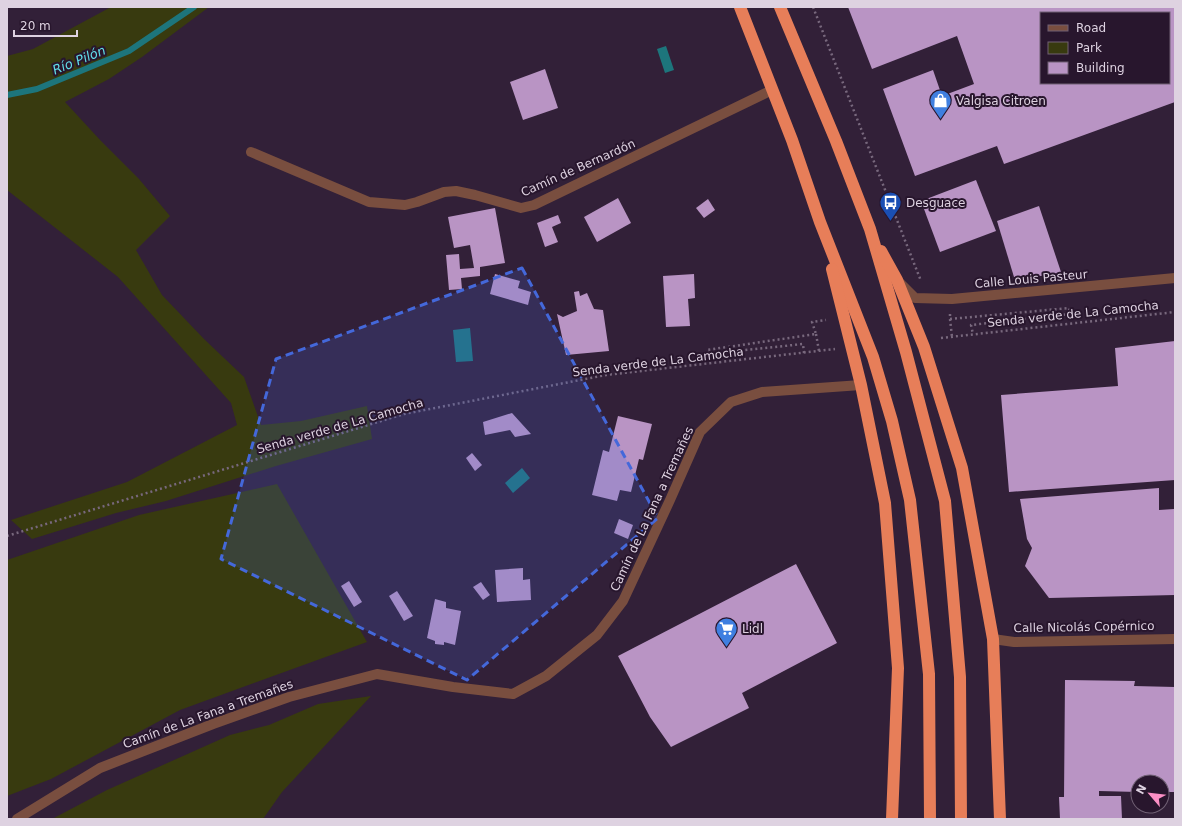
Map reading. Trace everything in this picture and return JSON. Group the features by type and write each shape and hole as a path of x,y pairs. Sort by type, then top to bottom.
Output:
{"highway":[{"path":"740,7 792,140 820,222 873,357 892,421 910,500 929,674 930,819"},
{"path":"780,7 836,140 870,229 906,352 945,501 960,677 961,819"},
{"path":"820,222 861,385 885,503 898,668 892,819"},
{"path":"870,229 897,280 924,347 962,468 993,638 1000,819"}],"street":[{"name":"Camín de Bernardón","path":"251,152 369,202 405,205 444,192 456,191 521,208 534,205 772,90"},
{"name":"Calle Louis Pasteur","path":"897,280 915,298 952,300 1175,278"},
{"name":"Camín de La Fana a Tremañes","path":"17,819 100,768 213,724 289,697 377,674 453,687 513,694 546,676 597,635 623,601 700,432 731,402 762,392 861,385"},
{"name":"Calle Nicolás Copérnico","path":"993,638 1014,642 1175,639"}],"path":[{"path":"813,7 922,283"},
{"path":"952,300 950,320 952,337"},
{"name":"Senda verde de La Camocha","path":"950,320 1069,308 1070,314 972,325 973,334"},
{"name":"Senda verde de La Camocha","path":"941,338 1175,312"},
{"path":"820,351 812,322 826,320"},
{"name":"Senda verde de La Camocha","path":"804,353 803,344 708,354 707,350 816,334"},
{"name":"Senda verde de La Camocha","path":"7,536 404,414 606,375 835,350"}],"highlighted area":[{"path":"522,268 658,518 467,680 221,559 276,359"}],"green space":[{"path":"111,7 209,7 142,57 109,79 65,102 139,179 170,216 136,250 162,295 204,339 244,377 261,425 301,421 367,406 372,439 276,466 166,501 116,513 32,539 11,520 127,482 237,425 231,403 118,277 7,190 7,56 33,49"},
{"path":"277,484 367,642 180,710 51,779 7,796 7,560 139,515"},
{"path":"371,696 282,792 263,819 52,819 107,790 230,735 269,725 318,704"}],"shaded area":[{"path":"666,46 674,70 665,73 657,49"},
{"path":"470,328 473,361 456,362 453,330"},
{"path":"522,468 530,478 513,493 505,483"}],"building":[{"path":"848,7 1175,7 1175,102 1004,164 997,146 915,176 883,89 933,70 942,96 974,84 957,36 872,69"},
{"path":"545,69 558,108 523,120 510,82"},
{"path":"976,180 996,231 940,252 921,201"},
{"path":"618,198 631,223 597,242 584,217"},
{"path":"708,199 715,210 704,218 696,208"},
{"path":"1039,206 1062,275 1014,277 997,221"},
{"path":"495,208 505,263 480,267 480,276 461,278 462,289 449,290 446,255 459,254 460,269 474,268 470,245 454,248 448,217"},
{"path":"558,215 561,223 552,227 558,242 545,247 537,223"},
{"path":"495,274 520,281 518,288 531,292 528,305 490,294"},
{"path":"694,274 695,298 688,299 690,326 666,327 663,276"},
{"path":"579,291 580,296 587,293 594,309 603,310 609,351 566,355 557,314 563,317 577,311 574,292"},
{"path":"1175,341 1175,480 1009,492 1001,395 1118,386 1115,348"},
{"path":"512,413 531,434 515,437 510,430 485,435 483,422"},
{"path":"618,416 652,424 643,460 639,459 631,492 620,490 617,501 592,495 603,450 609,452"},
{"path":"472,453 482,465 475,471 466,458"},
{"path":"1159,488 1159,510 1174,509 1175,595 1049,598 1025,566 1032,548 1027,539 1020,499"},
{"path":"619,519 633,525 628,539 614,533"},
{"name":"Lidl","path":"796,564 837,643 742,693 749,708 671,747 650,717 618,656"},
{"path":"523,568 523,580 530,579 531,600 497,602 495,570"},
{"path":"349,581 362,602 354,607 341,586"},
{"path":"481,582 490,595 483,600 473,587"},
{"path":"397,591 413,616 404,621 389,596"},
{"path":"435,599 446,602 446,608 461,611 455,645 444,642 444,645 435,644 435,641 427,638"},
{"path":"1065,680 1135,681 1134,686 1175,687 1175,792 1170,792 1170,774 1130,774 1130,792 1099,791 1099,796 1121,796 1122,819 1060,819 1059,797 1064,797"}],"waterway":[{"name":"Río Pilón","path":"7,95 37,89 129,51 194,7"}],"place":[{"name":"Valgisa Citroen","path":"941,120"},
{"name":"Desguace","path":"890,222"},
{"name":"Lidl","path":"727,648"}]}
